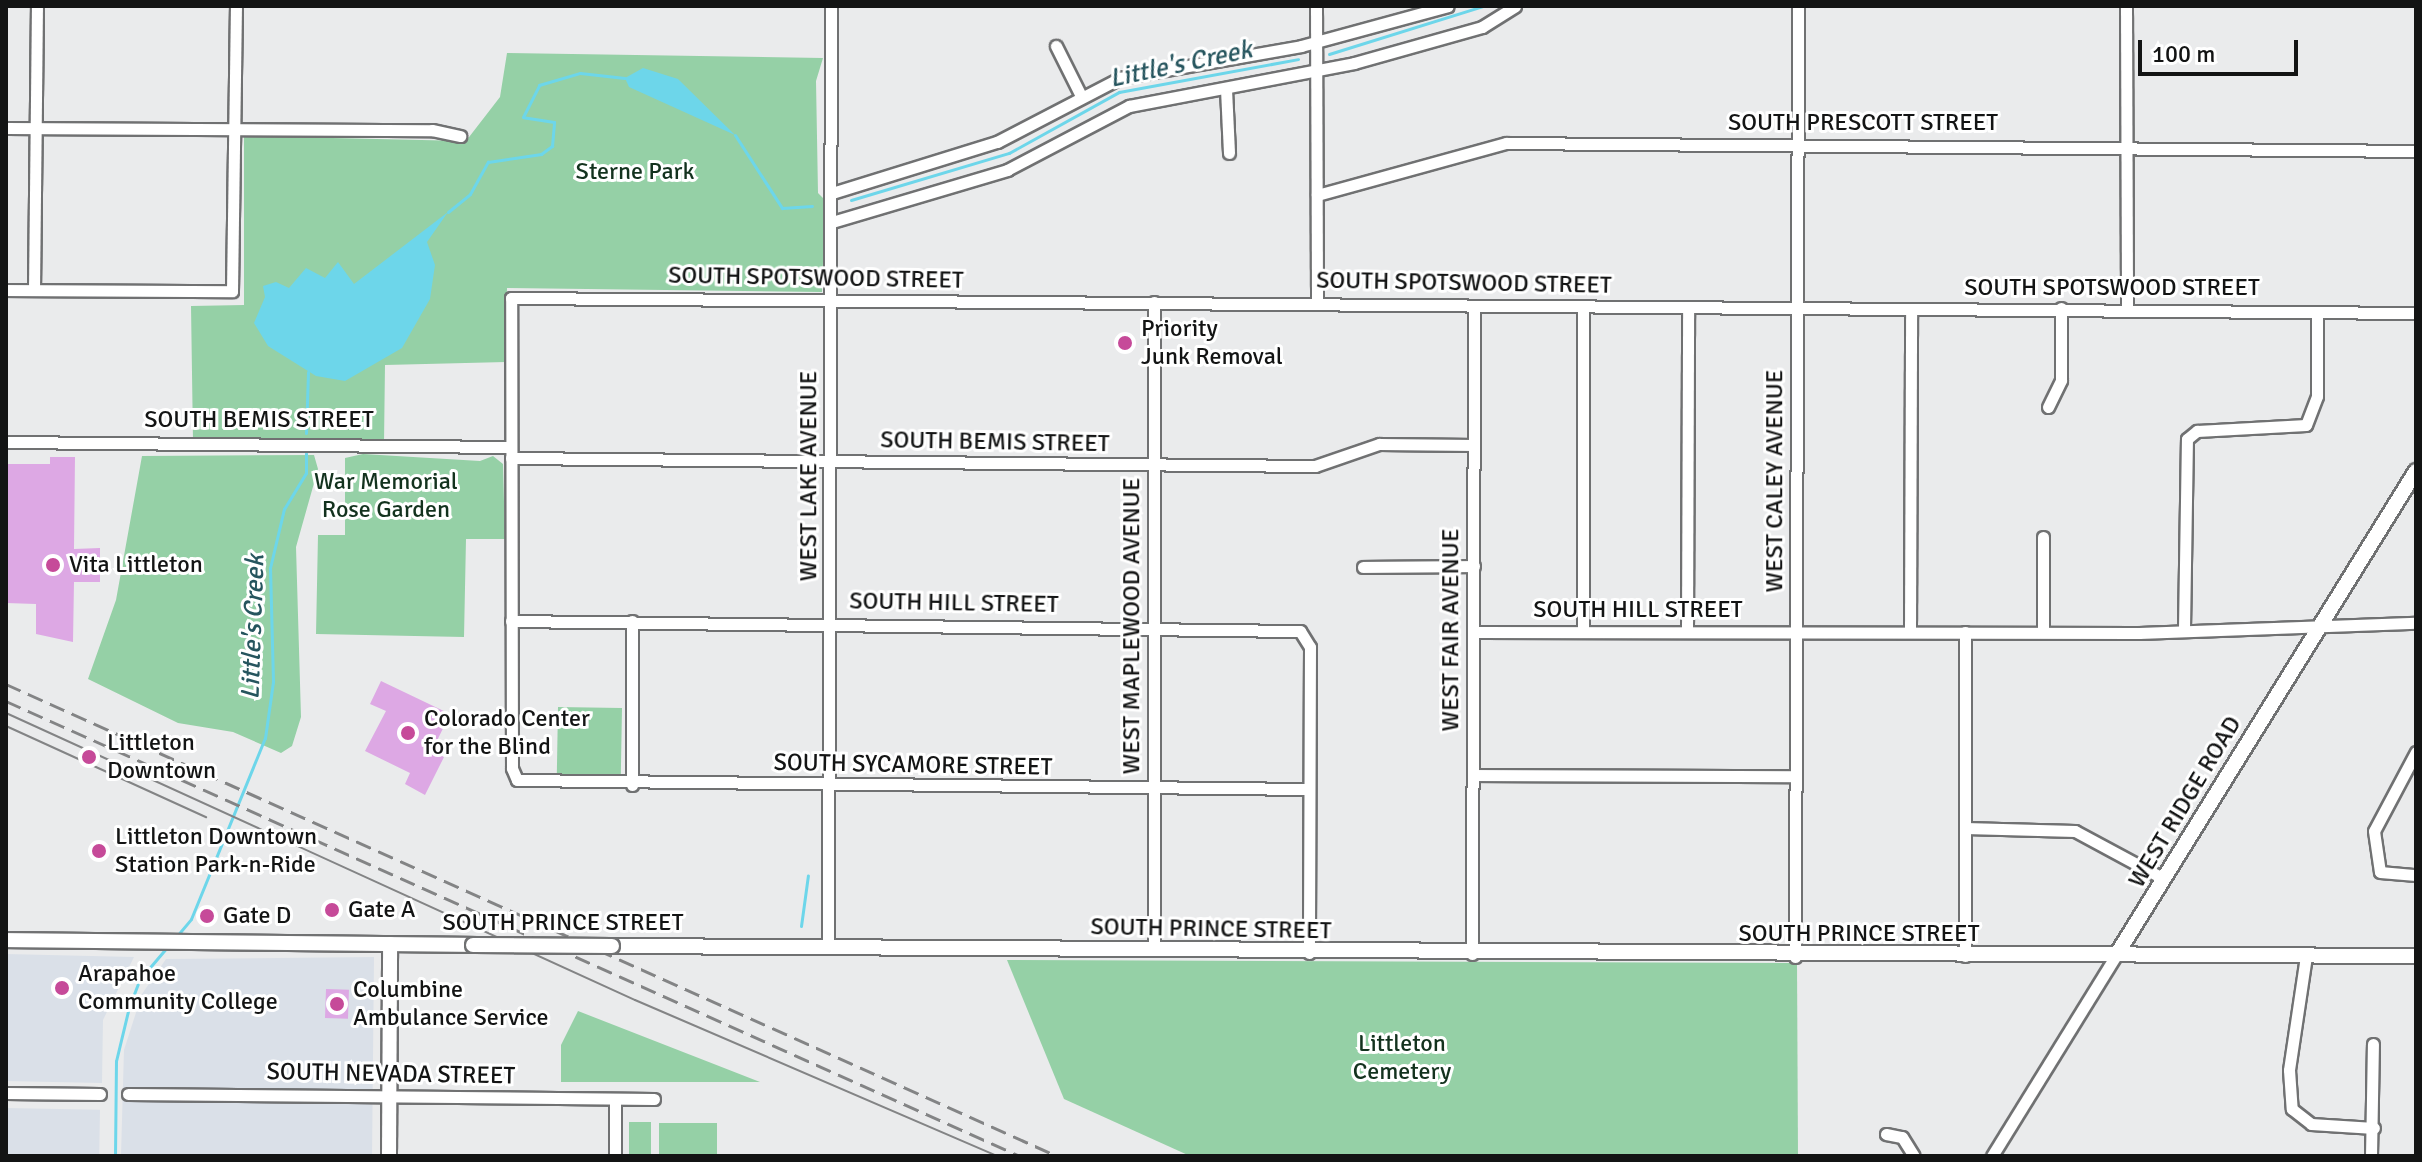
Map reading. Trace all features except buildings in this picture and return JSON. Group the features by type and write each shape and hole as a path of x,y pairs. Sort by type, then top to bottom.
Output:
{"street":[{"path":"34,290 37,6"},
{"path":"6,290 232,291 236,6"},
{"name":"WEST LAKE AVENUE","path":"828,946 833,300 831,6"},
{"path":"1316,6 1317,303"},
{"path":"832,193 997,142 1081,96 1144,71 1316,42 1448,6"},
{"path":"832,222 1007,170 1129,106 1316,73 1482,27 1515,6"},
{"name":"WEST CALEY AVENUE","path":"1795,957 1798,6"},
{"path":"2126,6 2127,308"},
{"path":"1056,46 1081,96"},
{"path":"1226,89 1229,153"},
{"path":"6,128 460,136"},
{"name":"SOUTH PRESCOTT STREET","path":"1317,195 1506,143 2416,151"},
{"name":"SOUTH SPOTSWOOD STREET","path":"511,453 511,298 1911,310 2127,308 2416,313"},
{"name":"WEST MAPLEWOOD AVENUE","path":"1154,302 1154,950"},
{"name":"WEST FAIR AVENUE","path":"1472,954 1474,306"},
{"path":"1583,307 1583,632"},
{"path":"1687,632 1688,308"},
{"path":"2048,407 2061,380 2061,308"},
{"path":"1910,632 1911,310"},
{"path":"2184,628 2187,439 2203,430 2306,425 2317,396 2317,312"},
{"name":"SOUTH BEMIS STREET","path":"6,442 1154,466 1315,466 1379,444 1474,445"},
{"path":"511,453 511,621"},
{"name":"WEST RIDGE ROAD","path":"1992,1156 2416,471"},
{"path":"2043,537 2043,632"},
{"path":"1363,567 1474,566"},
{"name":"SOUTH HILL STREET","path":"511,621 1300,631 1310,647 1309,789"},
{"name":"SOUTH SYCAMORE STREET","path":"511,621 512,768 517,780 632,785 1309,789"},
{"path":"632,621 632,785"},
{"name":"SOUTH HILL STREET","path":"1474,632 2043,632 2416,623"},
{"path":"1965,632 1965,956"},
{"path":"2416,752 2377,814 2376,866 2387,874 2416,875"},
{"path":"1473,775 1796,776"},
{"path":"1309,789 1309,953"},
{"path":"1965,828 2075,831 2164,879"},
{"name":"SOUTH PRINCE STREET","path":"6,940 1795,957 2117,954 2416,956"},
{"path":"389,1156 390,944"},
{"path":"2306,956 2289,1070 2292,1109 2311,1124 2374,1128"},
{"path":"2371,1156 2374,1128 2373,1044"},
{"path":"6,1093 100,1094"},
{"name":"SOUTH NEVADA STREET","path":"128,1094 654,1099"},
{"path":"615,1099 615,1156"},
{"path":"1886,1134 1902,1137 1914,1156"}],"shaded area":[{"name":"Arapahoe Community College","path":"6,954 134,957 103,1020 102,1083 6,1081"},
{"path":"374,957 372,1156 121,1156 124,1050 142,994 166,959"},
{"path":"6,1108 100,1110 99,1156 6,1156"}],"green space":[{"name":"Sterne Park","path":"507,53 823,58 816,81 818,193 825,200 822,292 507,288 506,362 385,365 384,443 193,441 191,306 244,305 244,136 466,141 500,97"},
{"name":"War Memorial Rose Garden","path":"363,454 480,461 493,456 503,464 505,539 466,539 464,637 316,634 318,535 345,535 345,458"},
{"path":"314,455 318,469 296,547 301,717 292,746 281,753 233,732 178,723 88,679 116,600 142,456"},
{"path":"558,707 622,708 621,775 557,774"},
{"name":"Littleton Cemetery","path":"1007,960 1797,963 1798,1156 1190,1156 1064,1099"},
{"path":"578,1011 760,1082 561,1082 561,1045"},
{"path":"629,1122 651,1122 651,1156 629,1156"},
{"path":"659,1123 717,1123 717,1156 659,1156"}],"water":[{"path":"643,68 678,79 735,135 629,87 625,78"},
{"path":"448,212 427,242 435,265 430,299 402,348 345,381 316,376 268,346 254,323 265,297 263,286 276,282 289,288 306,268 325,278 338,262 354,284"}],"waterway":[{"name":"Little's Creek","path":"1329,54 1483,6"},
{"name":"Little's Creek","path":"851,200 1009,153 1119,92 1298,59"},
{"name":"Little's Creek","path":"448,212 470,194 488,162 541,154 552,146 554,122 523,117 539,85 580,73 625,78"},
{"name":"Little's Creek","path":"735,135 782,208 812,206"},
{"name":"Little's Creek","path":"306,433 308,372"},
{"name":"Little's Creek","path":"176,937 191,919 265,738 273,682 270,568 284,509 306,473 306,453"},
{"path":"801,926 808,875"},
{"name":"Little's Creek","path":"115,1156 116,1061 129,1007 140,979 168,946"}],"tram line":[{"path":"6,713 635,1000 997,1156"},
{"path":"6,726 206,817"}],"railway":[{"path":"6,684 1057,1156"},
{"path":"6,701 1020,1156"}],"place":[{"name":"Priority Junk Removal","path":"1125,343"},
{"name":"Vita Littleton","path":"53,565"},
{"name":"Colorado Center for the Blind","path":"408,733"},
{"name":"Littleton Downtown","path":"89,757"},
{"name":"Littleton Downtown Station Park-n-Ride","path":"99,851"},
{"name":"Gate A","path":"332,910"},
{"name":"Gate D","path":"207,916"},
{"name":"Arapahoe Community College","path":"62,988"},
{"name":"Columbine Ambulance Service","path":"337,1004"}]}
